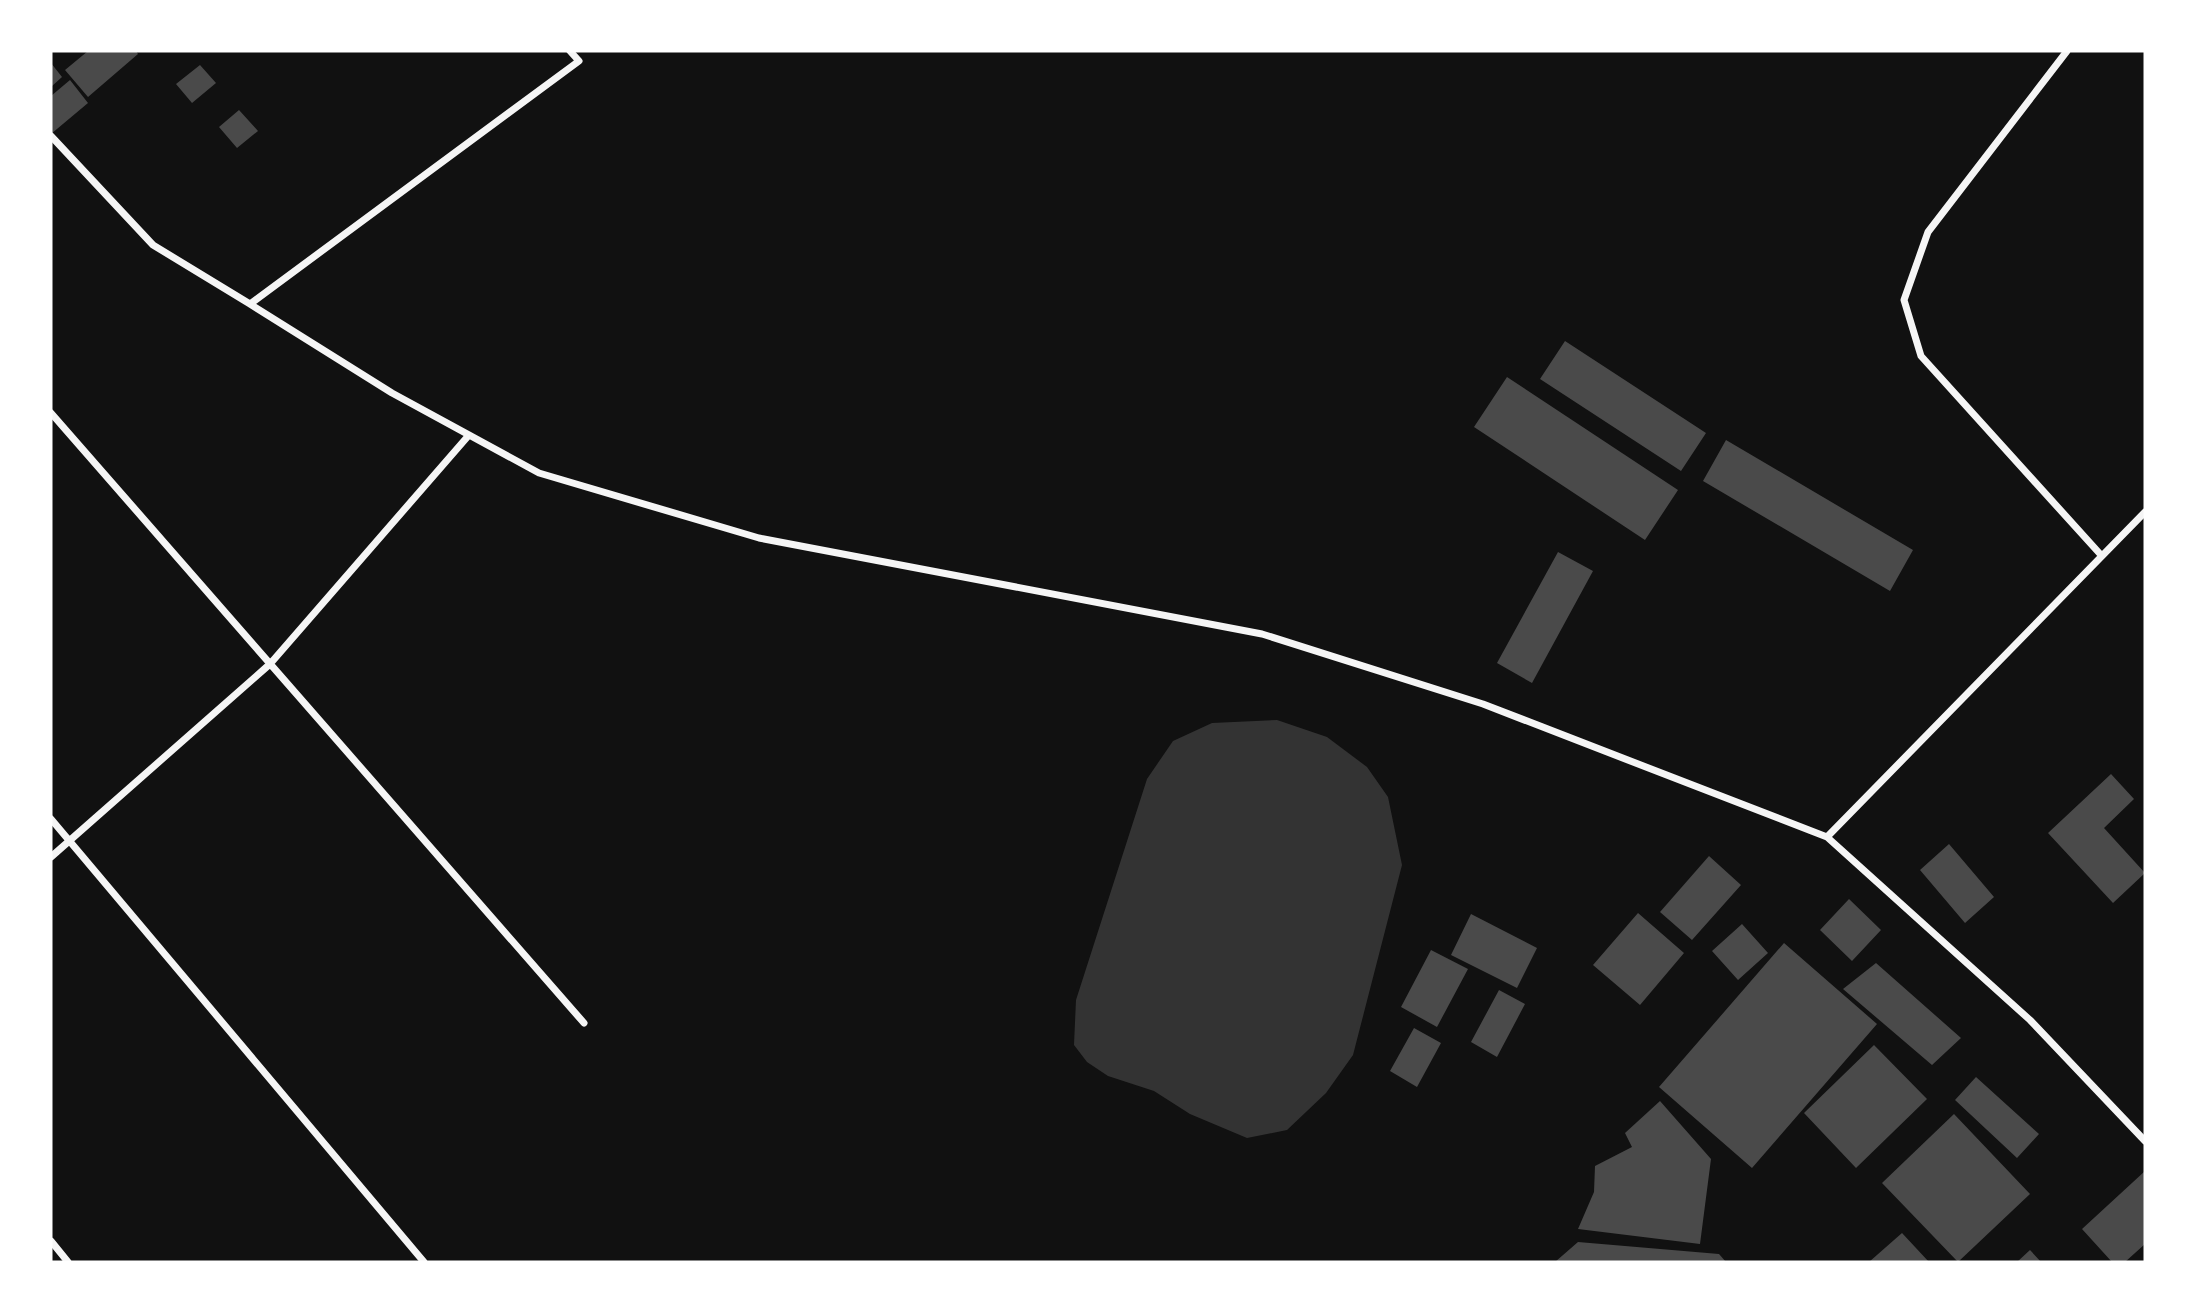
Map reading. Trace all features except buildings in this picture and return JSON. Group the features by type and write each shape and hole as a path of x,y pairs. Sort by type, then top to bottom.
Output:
{"street":[{"path":"250,304 579,61 570,51"},
{"path":"2067,51 1928,232 1904,300 1921,356 2101,555"},
{"path":"51,136 153,245 392,393 539,473 759,538 1262,634 1483,704 1827,837 2030,1020 2145,1141"},
{"path":"51,413 584,1023"},
{"path":"51,857 270,664 469,435"},
{"path":"1827,837 2145,512"},
{"path":"51,820 424,1262"},
{"path":"51,1241 68,1262"}],"shaded area":[{"path":"1277,720 1327,737 1367,767 1388,797 1402,865 1353,1055 1326,1093 1287,1130 1247,1138 1190,1114 1154,1091 1108,1076 1087,1062 1074,1045 1076,1000 1147,779 1173,741 1212,723"}]}
